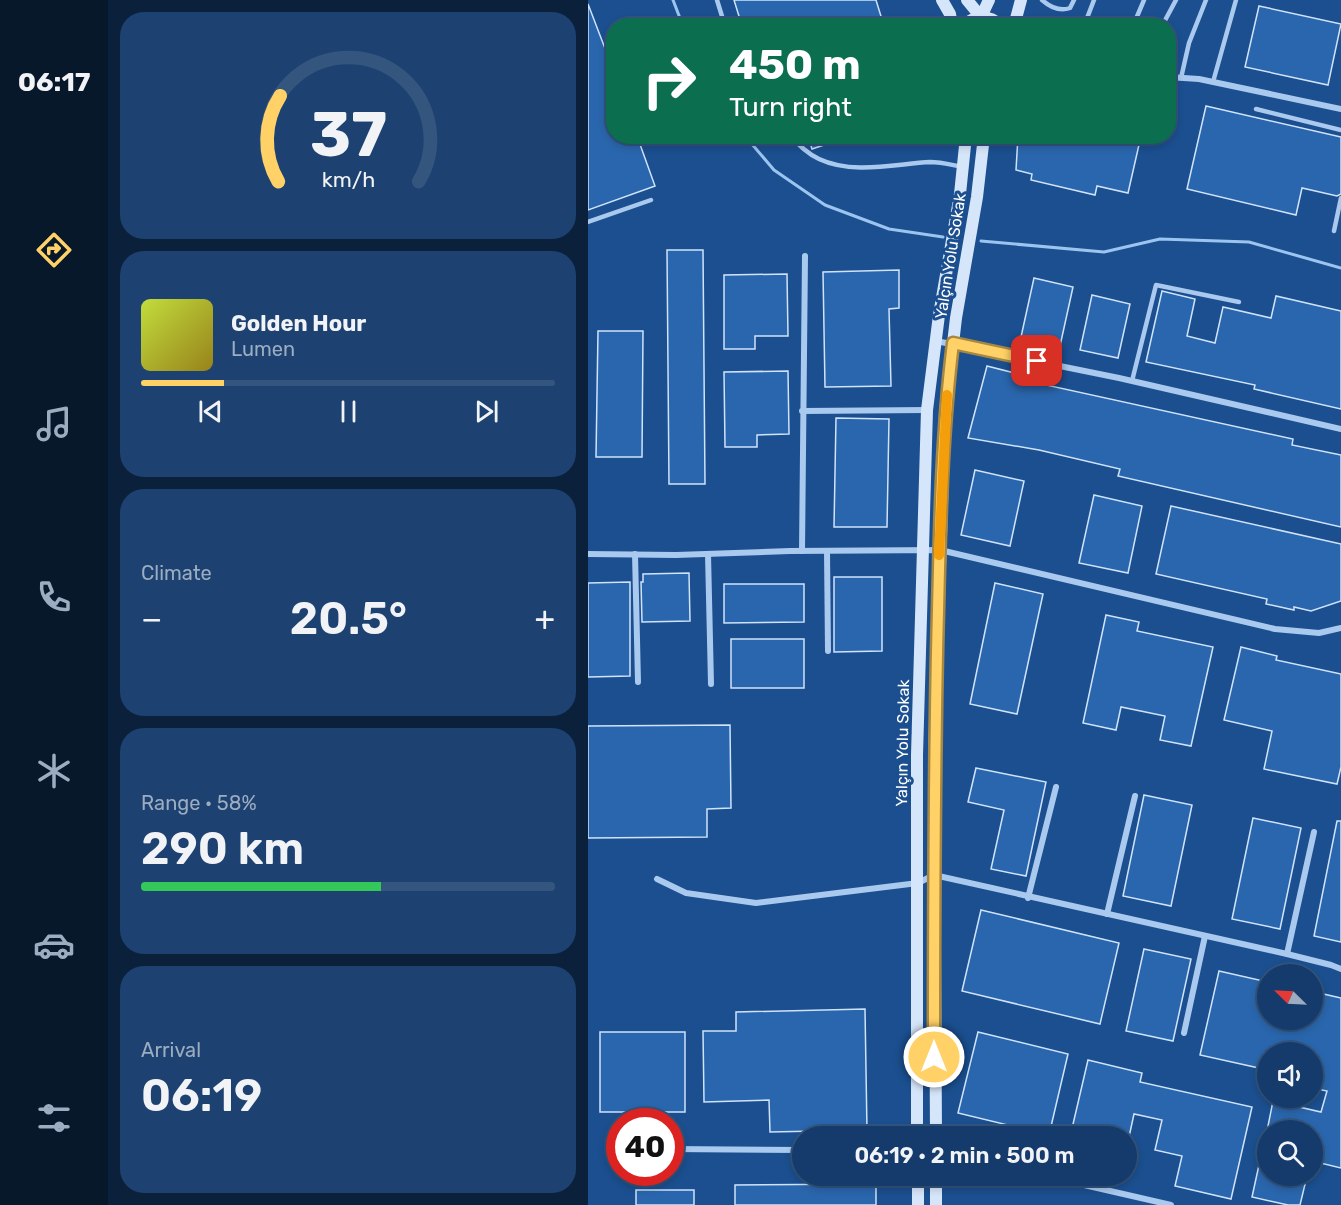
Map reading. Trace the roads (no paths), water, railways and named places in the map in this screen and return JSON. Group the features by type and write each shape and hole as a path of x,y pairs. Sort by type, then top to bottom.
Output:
{"street":[{"path":"942,0 951,18"},
{"path":"967,0 981,17"},
{"path":"981,17 989,0"},
{"path":"1016,18 1021,0"},
{"path":"973,18 989,18"},
{"path":"1176,78 1213,82 1341,109"},
{"name":"Yalçın Yolu Sokak","path":"917,1126 917,755 927,410 965,144"},
{"name":"Yalçın Yolu Sokak","path":"936,1126 934,755 945,412 983,144"},
{"path":"802,551 805,256"},
{"path":"936,341 1132,381 1341,429"},
{"path":"802,411 927,410"},
{"path":"588,554 940,550 1275,628 1319,633 1341,628"},
{"path":"827,551 828,651"},
{"path":"635,554 638,682"},
{"path":"708,554 711,684"},
{"path":"1028,898 1056,787"},
{"path":"1107,914 1135,796"},
{"path":"1287,954 1314,832"},
{"path":"657,879 686,893 756,903 918,883 934,875 1028,898 1287,954 1341,969"},
{"path":"1184,1034 1205,936"},
{"path":"684,1149 792,1150"},
{"path":"918,1186 918,1205"},
{"path":"936,1186 936,1205"},
{"path":"1088,1186 1171,1205"}],"lane":[{"path":"717,0 723,18"},
{"path":"1042,0 1057,9 1064,10 1070,8 1074,0"},
{"path":"1087,18 1094,0"},
{"path":"1136,18 1144,0"},
{"path":"1166,18 1176,0"},
{"path":"1181,78 1189,43 1206,0"},
{"path":"1213,82 1236,0"},
{"path":"1256,109 1341,130"},
{"path":"798,144 808,153 834,164 853,167 933,162 963,167"},
{"path":"1334,231 1341,198"},
{"path":"588,222 651,200"},
{"path":"1132,381 1156,285 1239,302"}],"waterway":[{"path":"673,0 680,18"},
{"path":"752,144 774,170 825,205 889,229 943,237"},
{"path":"981,241 1104,252 1160,239 1249,242 1341,268"}]}
